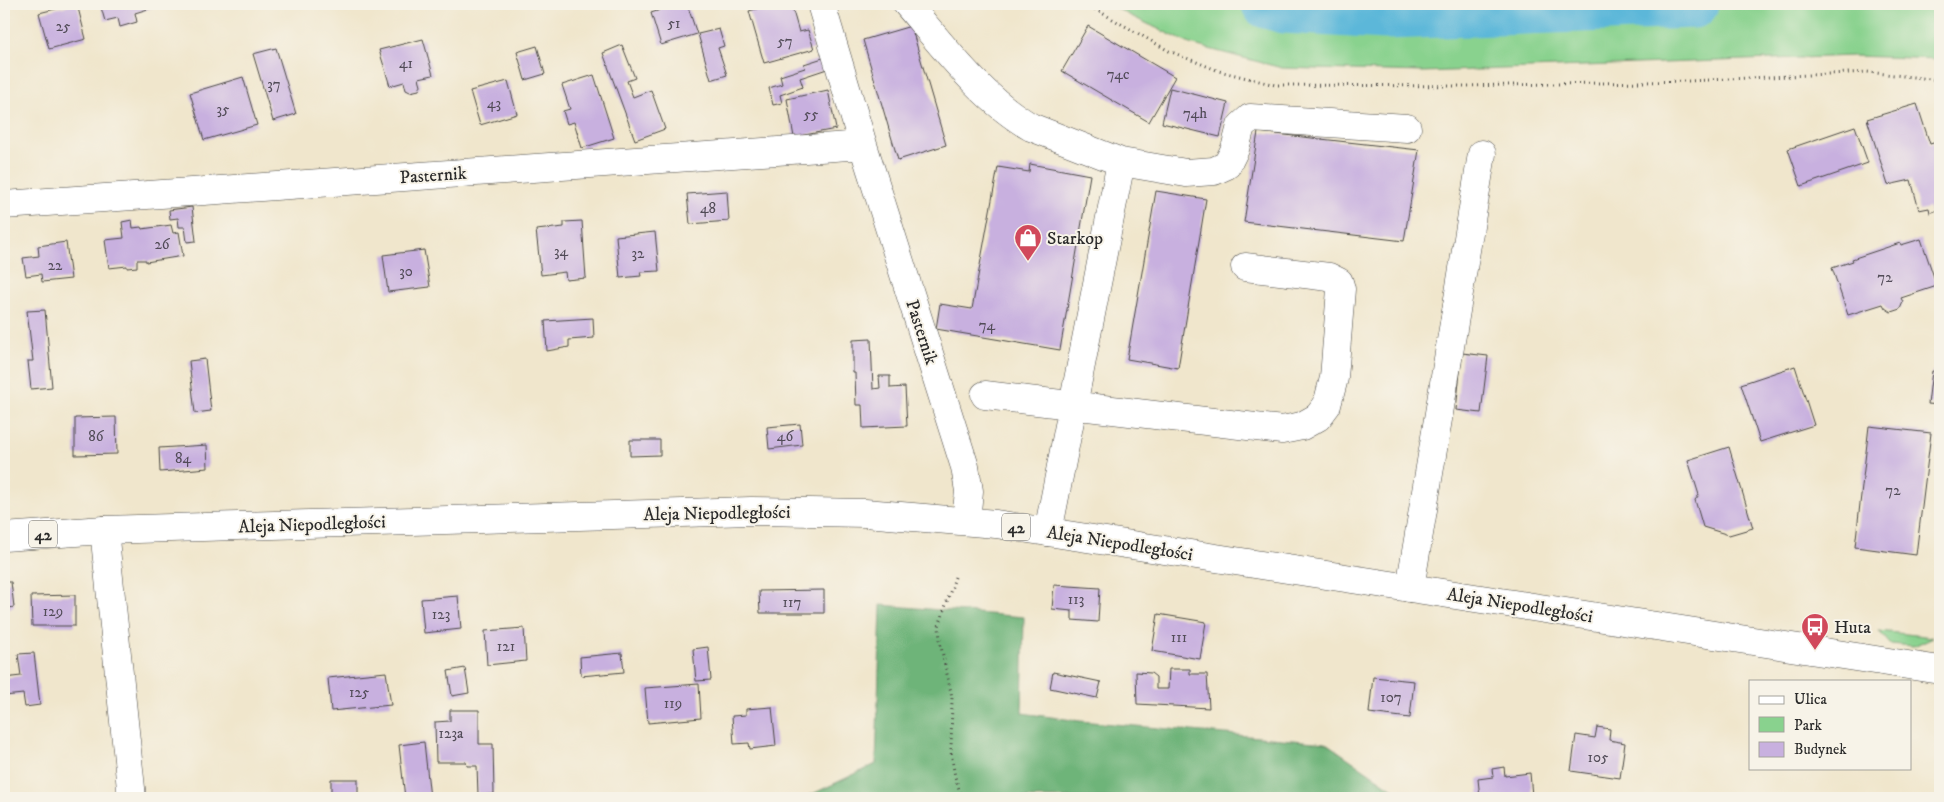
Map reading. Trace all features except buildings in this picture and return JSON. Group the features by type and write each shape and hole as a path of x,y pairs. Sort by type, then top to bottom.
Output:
{"main road":[{"name":"Pasternik","path":"820,4 965,467 969,491 966,521"},
{"path":"907,4 991,97 1018,120 1031,127 1121,162 1186,173 1214,171 1227,165 1235,149 1241,126 1250,118 1406,128"},
{"name":"Pasternik","path":"4,205 863,145"},
{"path":"1410,588 1482,154"},
{"path":"1048,532 1121,162"},
{"path":"985,395 1282,430 1302,426 1318,417 1327,405 1334,378 1342,294 1338,282 1329,277 1245,267"},
{"name":"Aleja Niepodległości","path":"4,530 93,530 751,511 865,513 966,521 1048,532 1940,670"},
{"path":"93,530 132,798"},
{"name":"Aleja Niepodległości","path":"4,537 93,530"}],"path":[{"path":"1086,4 1169,51 1219,72 1275,85 1485,86 1688,81 1867,72 1940,80"},
{"path":"954,577 939,626 940,642 952,697 951,752 955,777 962,798"}],"green space":[{"path":"1109,4 1940,4 1940,59 1853,56 1422,72 1282,68 1190,44"},
{"path":"881,605 1024,617 1022,713 1080,721 1326,743 1406,798 804,798 876,764"},
{"path":"1879,631 1933,637 1914,646 1890,644"}],"waterway":[{"path":"1266,4 1284,9 1386,15 1694,4"}],"place":[{"name":"Starkop","path":"1028,262"},
{"name":"Huta","path":"1815,651"}]}
